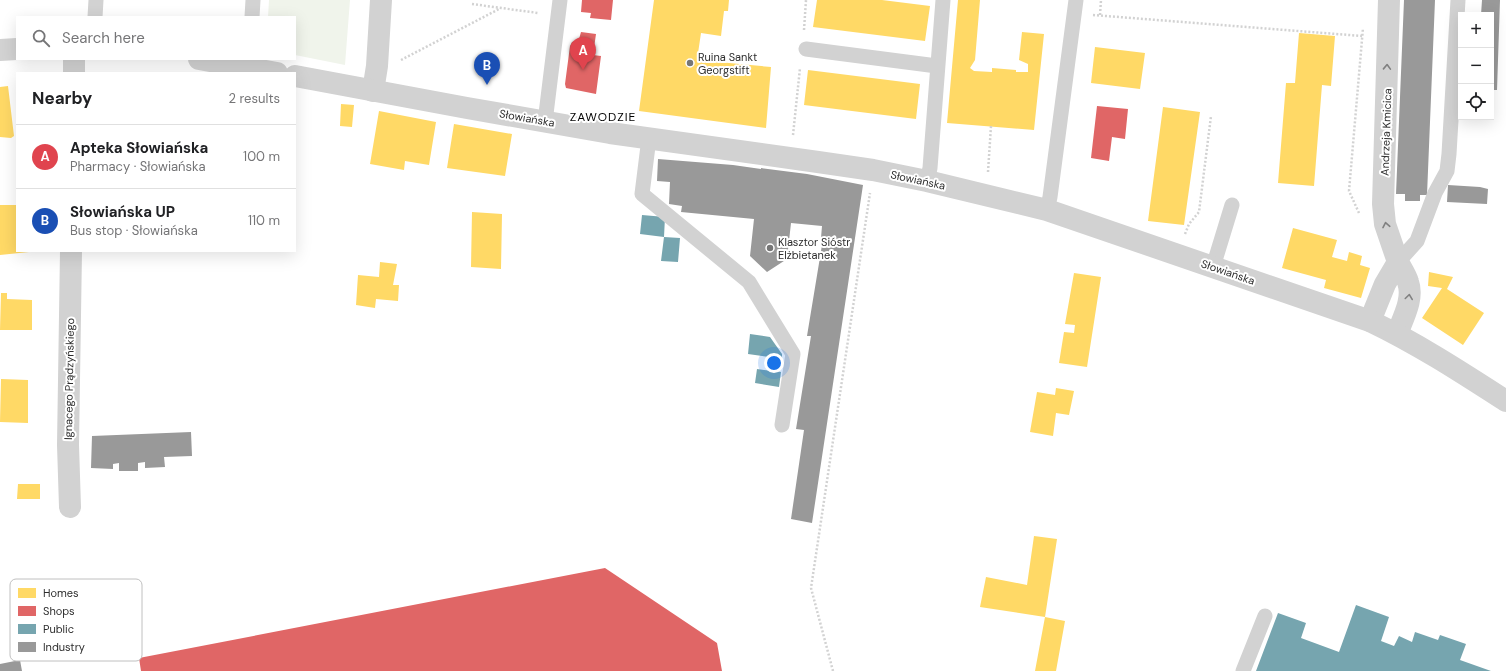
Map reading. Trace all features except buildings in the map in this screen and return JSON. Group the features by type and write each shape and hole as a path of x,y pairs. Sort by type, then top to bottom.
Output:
{"street":[{"path":"373,91 381,0"},
{"name":"Andrzeja Kmicica","path":"1389,0 1383,204 1386,224 1398,262 1408,282 1410,291 1405,313 1397,334"},
{"path":"0,50 16,49"},
{"path":"74,60 74,72"},
{"path":"209,60 250,64 274,72"},
{"name":"Słowiańska","path":"296,76 546,122 873,170 927,181 1047,210 1370,321 1436,356 1506,401"},
{"name":"Ignacego Prądzyńskiego","path":"70,508 68,445 71,252"},
{"path":"1370,321 1385,284 1398,262"}],"lane":[{"path":"95,16 96,0"},
{"path":"252,16 253,0"},
{"path":"546,122 560,0"},
{"path":"927,181 930,168 943,0"},
{"path":"1398,262 1417,241 1435,193 1447,171 1458,0"},
{"path":"1047,210 1050,197 1075,6"},
{"path":"806,49 937,66"},
{"path":"650,138 642,194 749,282 793,354 782,425"},
{"path":"1213,267 1232,205"},
{"path":"1243,671 1265,616"}],"path":[{"path":"792,136 800,71 806,49 804,23 806,0"},
{"path":"1100,15 1101,0"},
{"path":"472,4 558,16"},
{"path":"1075,6 1100,15 1362,36"},
{"path":"376,66 393,64 501,8"},
{"path":"1361,218 1349,191 1363,22"},
{"path":"1178,255 1189,224 1199,212 1211,116"},
{"path":"987,176 991,126"},
{"path":"833,671 811,588 873,170"}],"shaded area":[{"path":"269,0 350,0 345,65 296,55 296,16 268,16"}],"place":[{"name":"Ruina Sankt Georgstift","path":"690,63"},
{"name":"Apteka Słowiańska","path":"583,70"},
{"name":"Słowiańska UP","path":"487,85"},
{"name":"Klasztor Sióstr Elżbietanek","path":"770,248"}],"district":[{"name":"ZAWODZIE","path":"603,117"}]}
